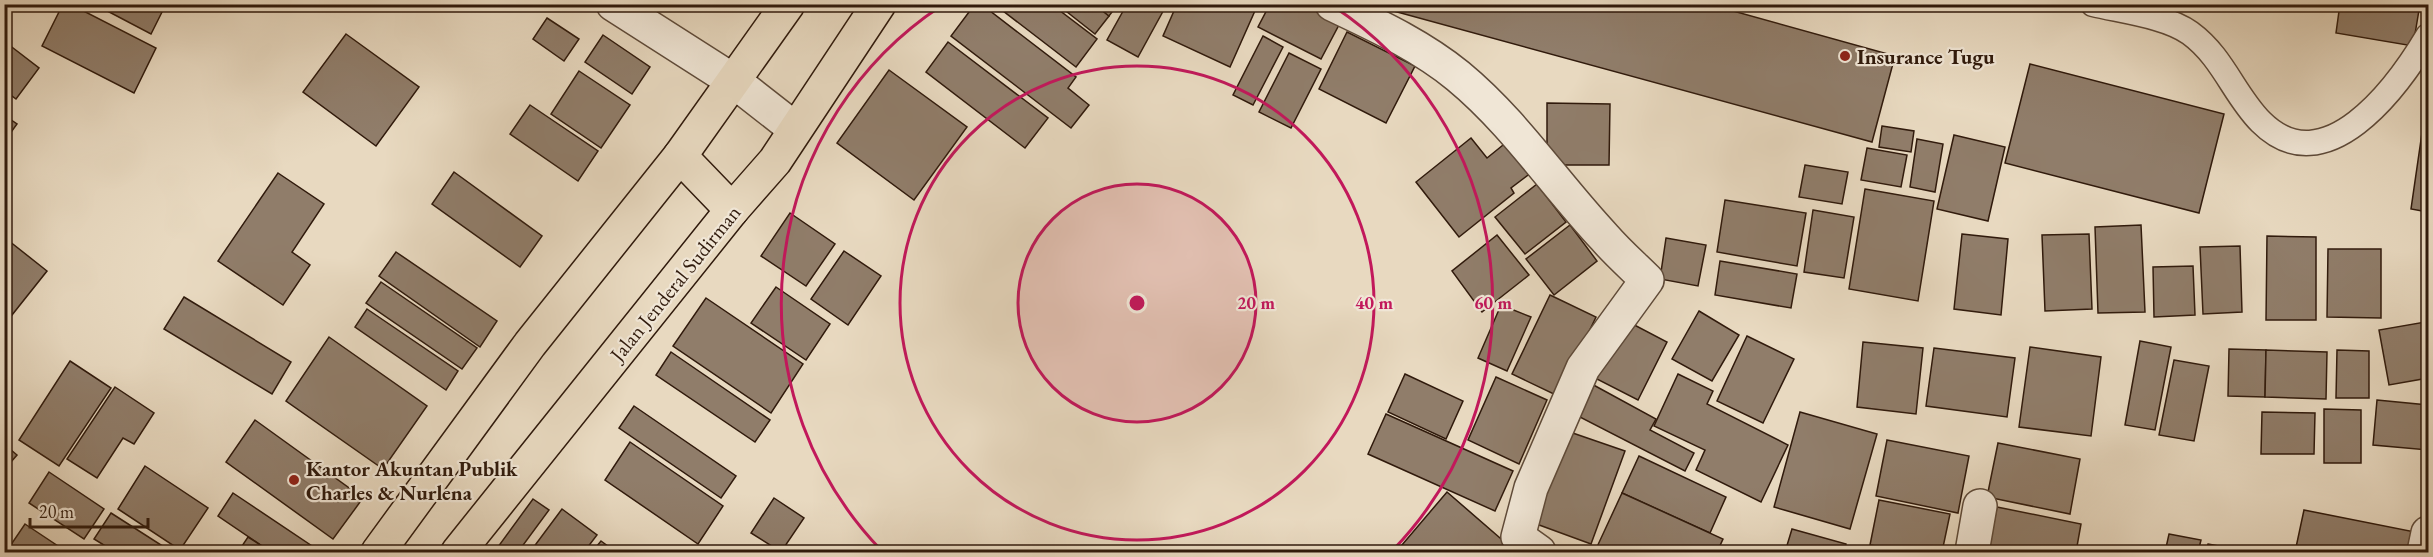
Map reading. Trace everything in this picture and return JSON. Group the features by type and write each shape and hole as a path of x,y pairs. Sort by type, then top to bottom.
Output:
{"highway":[{"path":"378,552 530,344 680,156 735,82 788,4"},
{"name":"Jalan Jenderal Sudirman","path":"458,552 732,210 775,161 879,4"},
{"path":"680,156 732,210"}],"street":[{"path":"613,4 735,82 795,129"},
{"path":"1332,4 1423,51 1459,76 1494,109 1605,238 1647,280 1583,368 1532,488 1518,537 1539,552"},
{"path":"1972,552 1980,506"},
{"path":"2424,552 2428,533"}],"lane":[{"path":"2093,4 2171,14 2215,56 2260,121 2290,142 2308,143 2331,139 2352,126 2393,86 2413,62 2428,36"}],"building":[{"path":"63,4 70,4 156,48 134,93 42,46"},
{"path":"94,4 166,4 151,34"},
{"path":"975,4 981,4 1076,77 1068,88 1089,105 1071,128 951,36"},
{"path":"994,4 1051,4 1097,39 1076,67"},
{"path":"1057,4 1094,4 1109,16 1095,34"},
{"path":"1094,4 1118,4 1109,16"},
{"path":"1127,4 1167,4 1138,57 1107,40"},
{"path":"1177,4 1258,4 1230,67 1163,36"},
{"path":"1270,4 1308,4 1341,21 1321,59 1258,27"},
{"path":"1368,4 1708,4 1895,56 1872,142"},
{"path":"2340,4 2420,4 2413,46 2336,33"},
{"path":"547,18 579,39 564,61 533,39"},
{"path":"1347,32 1415,66 1386,123 1319,89"},
{"path":"346,34 419,87 376,146 303,92"},
{"path":"603,35 650,67 632,94 585,62"},
{"path":"1263,36 1283,47 1253,105 1233,95"},
{"path":"4,41 39,68 16,99 4,90"},
{"path":"948,42 1048,118 1025,148 926,72"},
{"path":"1289,53 1321,69 1291,128 1259,112"},
{"path":"2030,64 2224,114 2199,213 2005,163"},
{"path":"889,70 967,127 914,200 837,143"},
{"path":"579,71 630,105 601,148 551,114"},
{"path":"1547,103 1610,104 1609,165 1547,165"},
{"path":"530,105 598,151 578,181 510,134"},
{"path":"4,115 17,124 4,142"},
{"path":"1882,126 1914,131 1911,152 1879,147"},
{"path":"2423,126 2428,127 2428,212 2411,209"},
{"path":"1954,135 2005,147 1988,221 1937,209"},
{"path":"1471,138 1487,158 1508,141 1532,172 1511,188 1514,193 1459,237 1416,182"},
{"path":"1917,139 1943,144 1935,192 1910,187"},
{"path":"1867,148 1907,155 1901,187 1861,180"},
{"path":"1805,165 1848,172 1842,204 1799,197"},
{"path":"454,172 542,236 520,267 432,204"},
{"path":"278,173 324,204 292,252 310,265 283,305 218,261"},
{"path":"1537,184 1566,222 1525,254 1495,217"},
{"path":"1865,189 1934,201 1918,301 1849,289"},
{"path":"1725,200 1806,213 1797,266 1717,252"},
{"path":"1813,210 1854,217 1844,278 1804,272"},
{"path":"790,213 835,244 806,286 761,256"},
{"path":"1570,225 1597,261 1554,295 1526,259"},
{"path":"2141,225 2145,312 2098,313 2095,227"},
{"path":"1962,234 2008,239 2001,315 1954,309"},
{"path":"2089,234 2092,309 2045,311 2042,235"},
{"path":"1497,235 1529,275 1482,312 1452,271"},
{"path":"2267,236 2316,237 2316,320 2266,320"},
{"path":"4,237 47,271 4,325"},
{"path":"1666,238 1706,245 1698,286 1660,279"},
{"path":"2240,246 2242,312 2203,314 2200,247"},
{"path":"2328,249 2381,249 2381,318 2327,317"},
{"path":"844,251 881,276 848,325 811,299"},
{"path":"396,252 497,321 480,347 379,276"},
{"path":"1720,261 1797,274 1791,308 1715,295"},
{"path":"2193,266 2195,315 2154,317 2153,267"},
{"path":"381,282 477,348 462,369 366,303"},
{"path":"776,287 830,324 806,360 751,323"},
{"path":"1550,295 1596,317 1558,396 1512,374"},
{"path":"184,297 291,362 272,394 164,329"},
{"path":"706,298 803,364 771,413 673,346"},
{"path":"1501,305 1531,317 1507,371 1478,358"},
{"path":"367,309 458,371 446,390 355,327"},
{"path":"1699,311 1739,335 1712,381 1672,359"},
{"path":"1621,318 1667,342 1638,400 1591,376"},
{"path":"2425,322 2428,338 2428,378 2389,385 2379,330"},
{"path":"1747,336 1794,359 1763,423 1717,401"},
{"path":"329,337 427,406 383,469 286,401"},
{"path":"2140,341 2171,347 2155,430 2125,425"},
{"path":"1863,342 1923,348 1916,414 1857,407"},
{"path":"2030,347 2101,357 2091,436 2019,427"},
{"path":"1934,348 2015,358 2007,417 1926,406"},
{"path":"2229,349 2266,350 2265,397 2228,396"},
{"path":"2266,350 2327,352 2326,399 2265,397"},
{"path":"2337,350 2369,351 2369,398 2336,398"},
{"path":"671,352 770,420 755,442 656,375"},
{"path":"2174,360 2209,366 2194,441 2159,435"},
{"path":"70,361 111,388 59,466 19,440"},
{"path":"1405,374 1463,401 1446,439 1388,412"},
{"path":"1678,374 1713,391 1707,404 1788,445 1761,502 1696,470 1705,450 1654,426"},
{"path":"1496,377 1547,400 1519,464 1468,440"},
{"path":"1588,382 1656,419 1650,430 1694,453 1685,471 1572,413"},
{"path":"115,387 154,413 134,444 123,438 97,478 67,459"},
{"path":"2377,400 2428,405 2428,450 2373,445"},
{"path":"634,406 736,476 721,498 619,428"},
{"path":"2324,409 2361,410 2361,463 2324,463"},
{"path":"1800,412 1877,434 1850,529 1774,507"},
{"path":"2262,412 2315,413 2314,454 2261,454"},
{"path":"1386,414 1513,471 1495,511 1368,454"},
{"name":"Kantor Akuntan Publik Charles & Nurlena","path":"255,420 363,498 333,539 226,462"},
{"path":"1564,430 1625,451 1591,544 1531,522"},
{"path":"1887,440 1969,456 1958,513 1876,496"},
{"path":"630,442 723,506 698,544 605,480"},
{"path":"1998,443 2080,459 2070,514 1987,497"},
{"path":"4,444 17,455 4,470"},
{"path":"1639,456 1726,497 1710,533 1622,493"},
{"path":"145,466 208,508 180,550 118,509"},
{"path":"49,472 104,509 84,539 29,503"},
{"path":"1447,492 1515,551 1396,552"},
{"path":"233,493 321,552 271,552 218,516"},
{"path":"1622,493 1723,539 1717,552 1603,552 1596,549"},
{"path":"774,498 804,518 781,552 751,533"},
{"path":"533,499 549,510 518,552 495,551"},
{"path":"1879,500 1950,514 1942,552 1909,552 1870,545"},
{"path":"1997,507 2081,524 2076,552 1988,552"},
{"path":"562,509 597,535 584,552 530,552"},
{"path":"2304,510 2415,532 2411,552 2295,552"},
{"path":"111,513 172,552 115,552 94,539"},
{"path":"25,524 67,552 6,552"},
{"path":"1792,529 1846,544 1844,552 1785,552"},
{"path":"2169,534 2201,540 2198,552 2165,552"},
{"path":"248,537 271,552 238,552"},
{"path":"601,541 616,552 592,552"},
{"path":"2208,544 2250,552 2206,552"}],"place":[{"name":"Insurance Tugu","path":"1845,56"},
{"name":"Kantor Akuntan Publik Charles & Nurlena","path":"294,480"}]}
